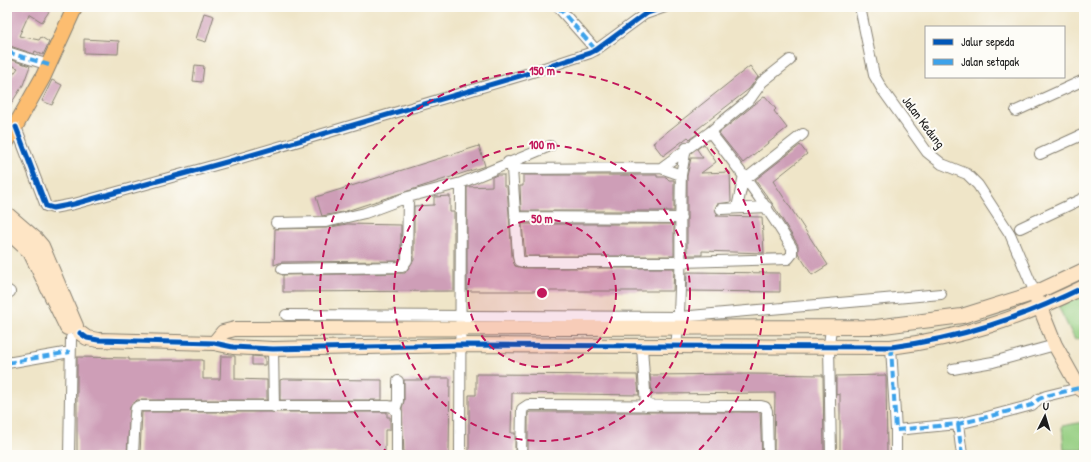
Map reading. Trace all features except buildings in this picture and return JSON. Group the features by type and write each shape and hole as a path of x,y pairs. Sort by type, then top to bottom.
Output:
{"main road":[{"path":"7,141 49,65 75,7"}],"street":[{"path":"558,7 596,50"},
{"name":"Jalan Kedung","path":"860,7 874,75 882,89 928,152 942,164 967,174 978,185 1010,234 1035,293"},
{"path":"16,127 24,144 43,200 48,207 53,208 74,204 175,177 523,75 596,50 639,18 661,8"},
{"path":"7,52 49,65"},
{"path":"661,168 686,148 710,132 750,99 762,82 790,60"},
{"path":"1016,111 1084,80"},
{"path":"510,166 519,261 682,262 788,259 792,254 792,248 767,207 746,176 710,132"},
{"path":"737,208 746,176 803,134"},
{"path":"1040,154 1084,134"},
{"path":"276,223 311,223 341,220 408,197 510,166 550,146"},
{"path":"676,346 679,322 682,262 681,175 686,148"},
{"path":"510,166 661,168 681,175"},
{"path":"460,182 460,455"},
{"path":"282,269 402,268 407,260 408,197"},
{"path":"1020,228 1084,198"},
{"path":"721,209 767,207"},
{"path":"7,214 42,246 73,336 69,455"},
{"path":"515,216 681,218"},
{"path":"7,231 30,252 73,336"},
{"path":"214,343 223,332 235,329 460,322 679,322 876,327 962,316 1035,293 1084,270"},
{"path":"7,363 73,336 98,340 214,343 234,347 274,349 459,345 642,347 891,346 927,342 977,330 1039,309 1084,288"},
{"path":"896,430 958,424 1032,405 1039,399 1082,390 1055,346 1039,309 1035,293"},
{"path":"679,322 940,294"},
{"path":"286,315 460,322"},
{"path":"830,455 829,346 831,327"},
{"path":"891,346 896,455"},
{"path":"953,369 993,362 1055,346"},
{"path":"642,347 646,406"},
{"path":"274,349 274,407"},
{"path":"396,455 397,412 395,410 398,401 398,381"},
{"path":"521,455 521,413 522,409 528,405 755,405 765,407 768,418 768,455"},
{"path":"133,455 135,414 136,408 140,406 388,406 395,410"},
{"path":"958,424 962,455"}],"green space":[{"path":"1084,295 1084,337 1075,340 1058,306"},
{"path":"1084,422 1084,450 1064,450 1062,426"}],"marked path":[{"path":"558,7 596,50"},
{"path":"7,52 49,65"},
{"path":"891,347 896,430 958,424 1032,405 1039,399 1046,396 1079,388"},
{"path":"7,363 70,352"},
{"path":"958,424 962,455"}],"cycle path":[{"path":"16,127 46,206 53,208 74,204 241,158 523,75 590,53 645,14 665,7"},
{"path":"80,333 87,338 98,340 214,343 233,347 273,349 459,345 891,347 942,338 990,325 1037,308 1084,287"}]}
